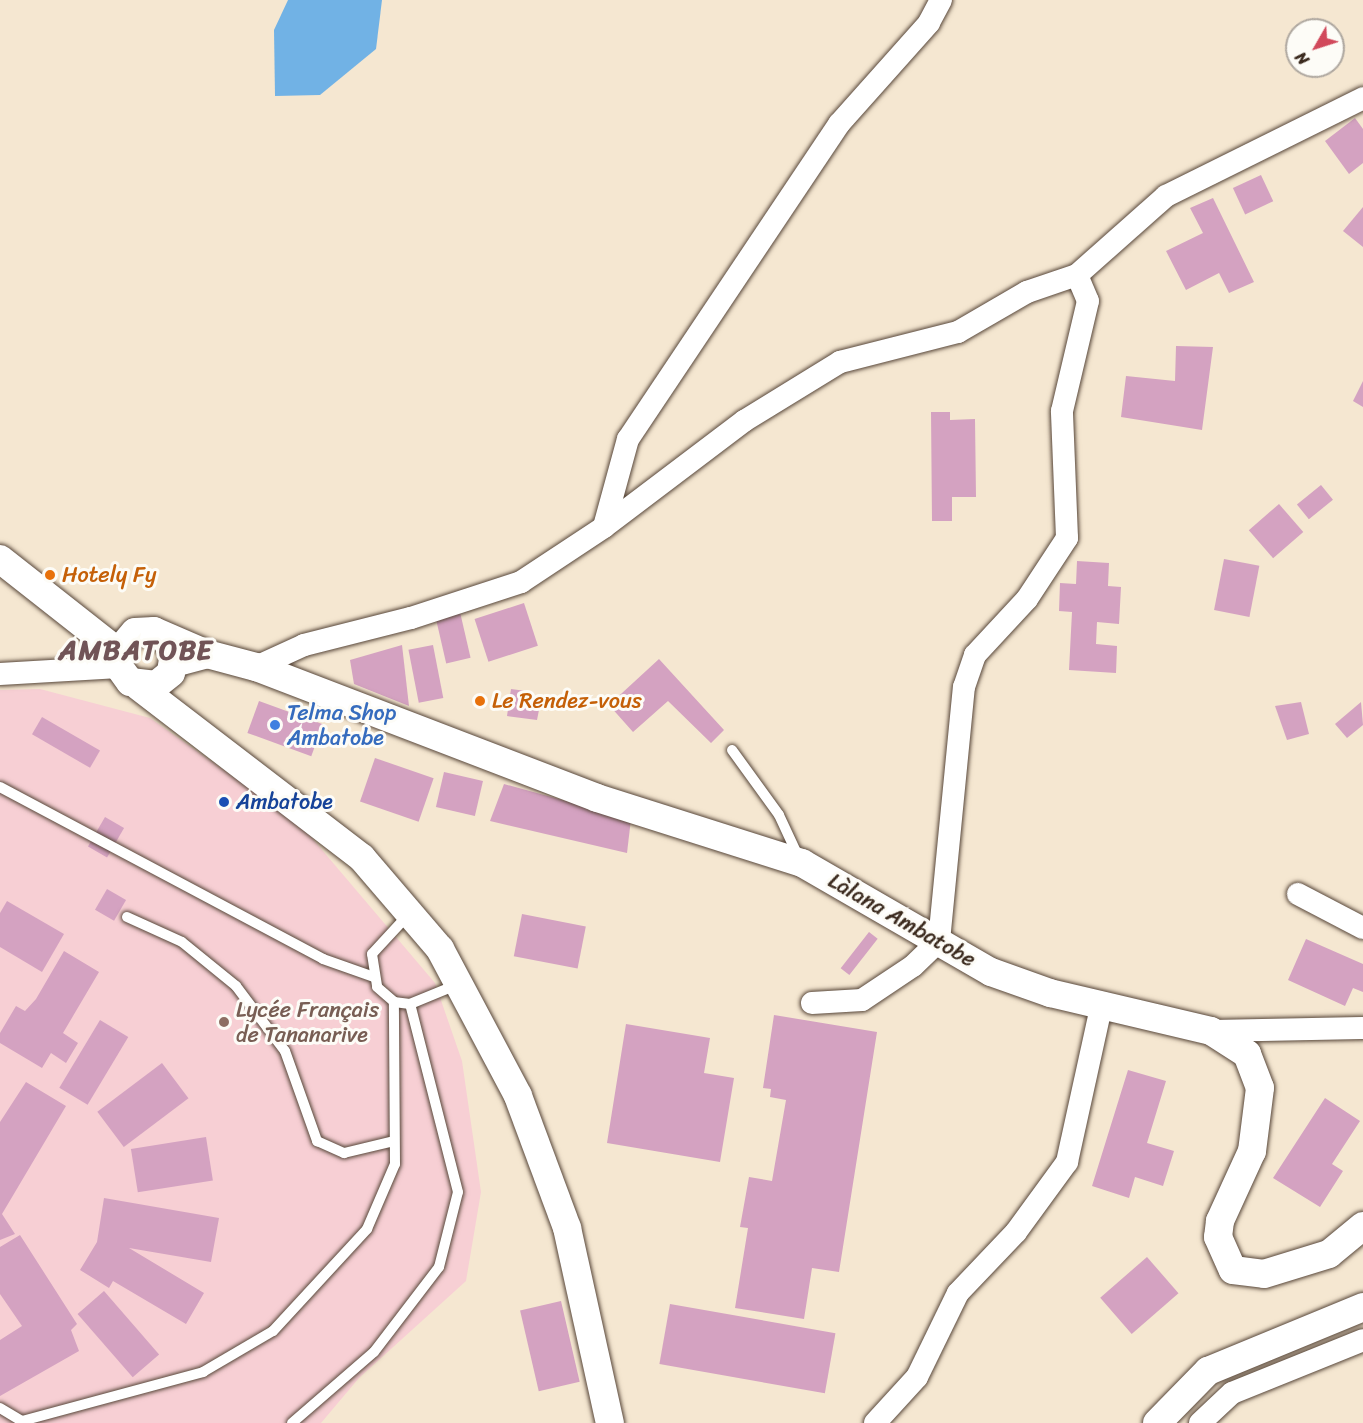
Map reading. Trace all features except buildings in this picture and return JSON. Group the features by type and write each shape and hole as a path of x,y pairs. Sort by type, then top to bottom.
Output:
{"street":[{"path":"604,527 628,440 839,124 929,23 941,0"},
{"path":"256,667 304,645 411,618 521,582 604,527 744,421 840,362 958,332 1027,292 1077,275 1166,196 1363,98"},
{"path":"812,1003 862,1000 913,966 939,941 964,687 975,655 1027,599 1067,538 1062,411 1088,301 1077,275"},
{"path":"0,559 75,615 125,668 189,724 362,858 440,949 518,1096 567,1228 610,1423"},
{"name":"Làlana Ambatobe","path":"75,615 153,633 207,654 256,667 597,798 802,863 991,972 1211,1031 1247,1054 1260,1088 1252,1152 1220,1221 1218,1238 1233,1270 1264,1274 1329,1254 1363,1226"},
{"path":"125,668 127,637 153,633 172,668 189,724"},
{"path":"0,674 125,668 156,685 172,668 207,654"},
{"path":"1298,894 1363,928"},
{"path":"875,1423 917,1377 958,1293 1016,1232 1067,1162 1102,1003"},
{"path":"1211,1031 1363,1028"},
{"path":"1156,1423 1208,1371 1363,1307"},
{"path":"1200,1423 1232,1393 1363,1340"}],"lane":[{"path":"732,750 779,815 802,863"},
{"path":"0,787 323,959 374,977 394,1002 394,1164 367,1229 273,1331 203,1371 22,1421 0,1408"},
{"path":"374,977 372,954 410,913"},
{"path":"127,917 182,942 236,986 285,1051 317,1141 344,1153 394,1141"},
{"path":"394,1002 410,1004 459,984"},
{"path":"292,1423 374,1352 439,1267 458,1192 410,1004"}],"shaded area":[{"name":"Lycée Français de Tananarive","path":"40,689 150,718 300,824 435,983 462,1061 481,1192 466,1281 359,1378 321,1423 0,1423 0,690"}],"water":[{"path":"288,0 382,0 376,49 320,95 275,96 274,30"}],"place":[{"name":"Hotely Fy","path":"50,575"},
{"name":"Le Rendez-vous","path":"480,701"},
{"name":"Telma Shop Ambatobe","path":"275,725"},
{"name":"Ambatobe","path":"224,802"},
{"name":"Lycée Français de Tananarive","path":"224,1022"}],"district":[{"name":"AMBATOBE","path":"136,650"}]}
